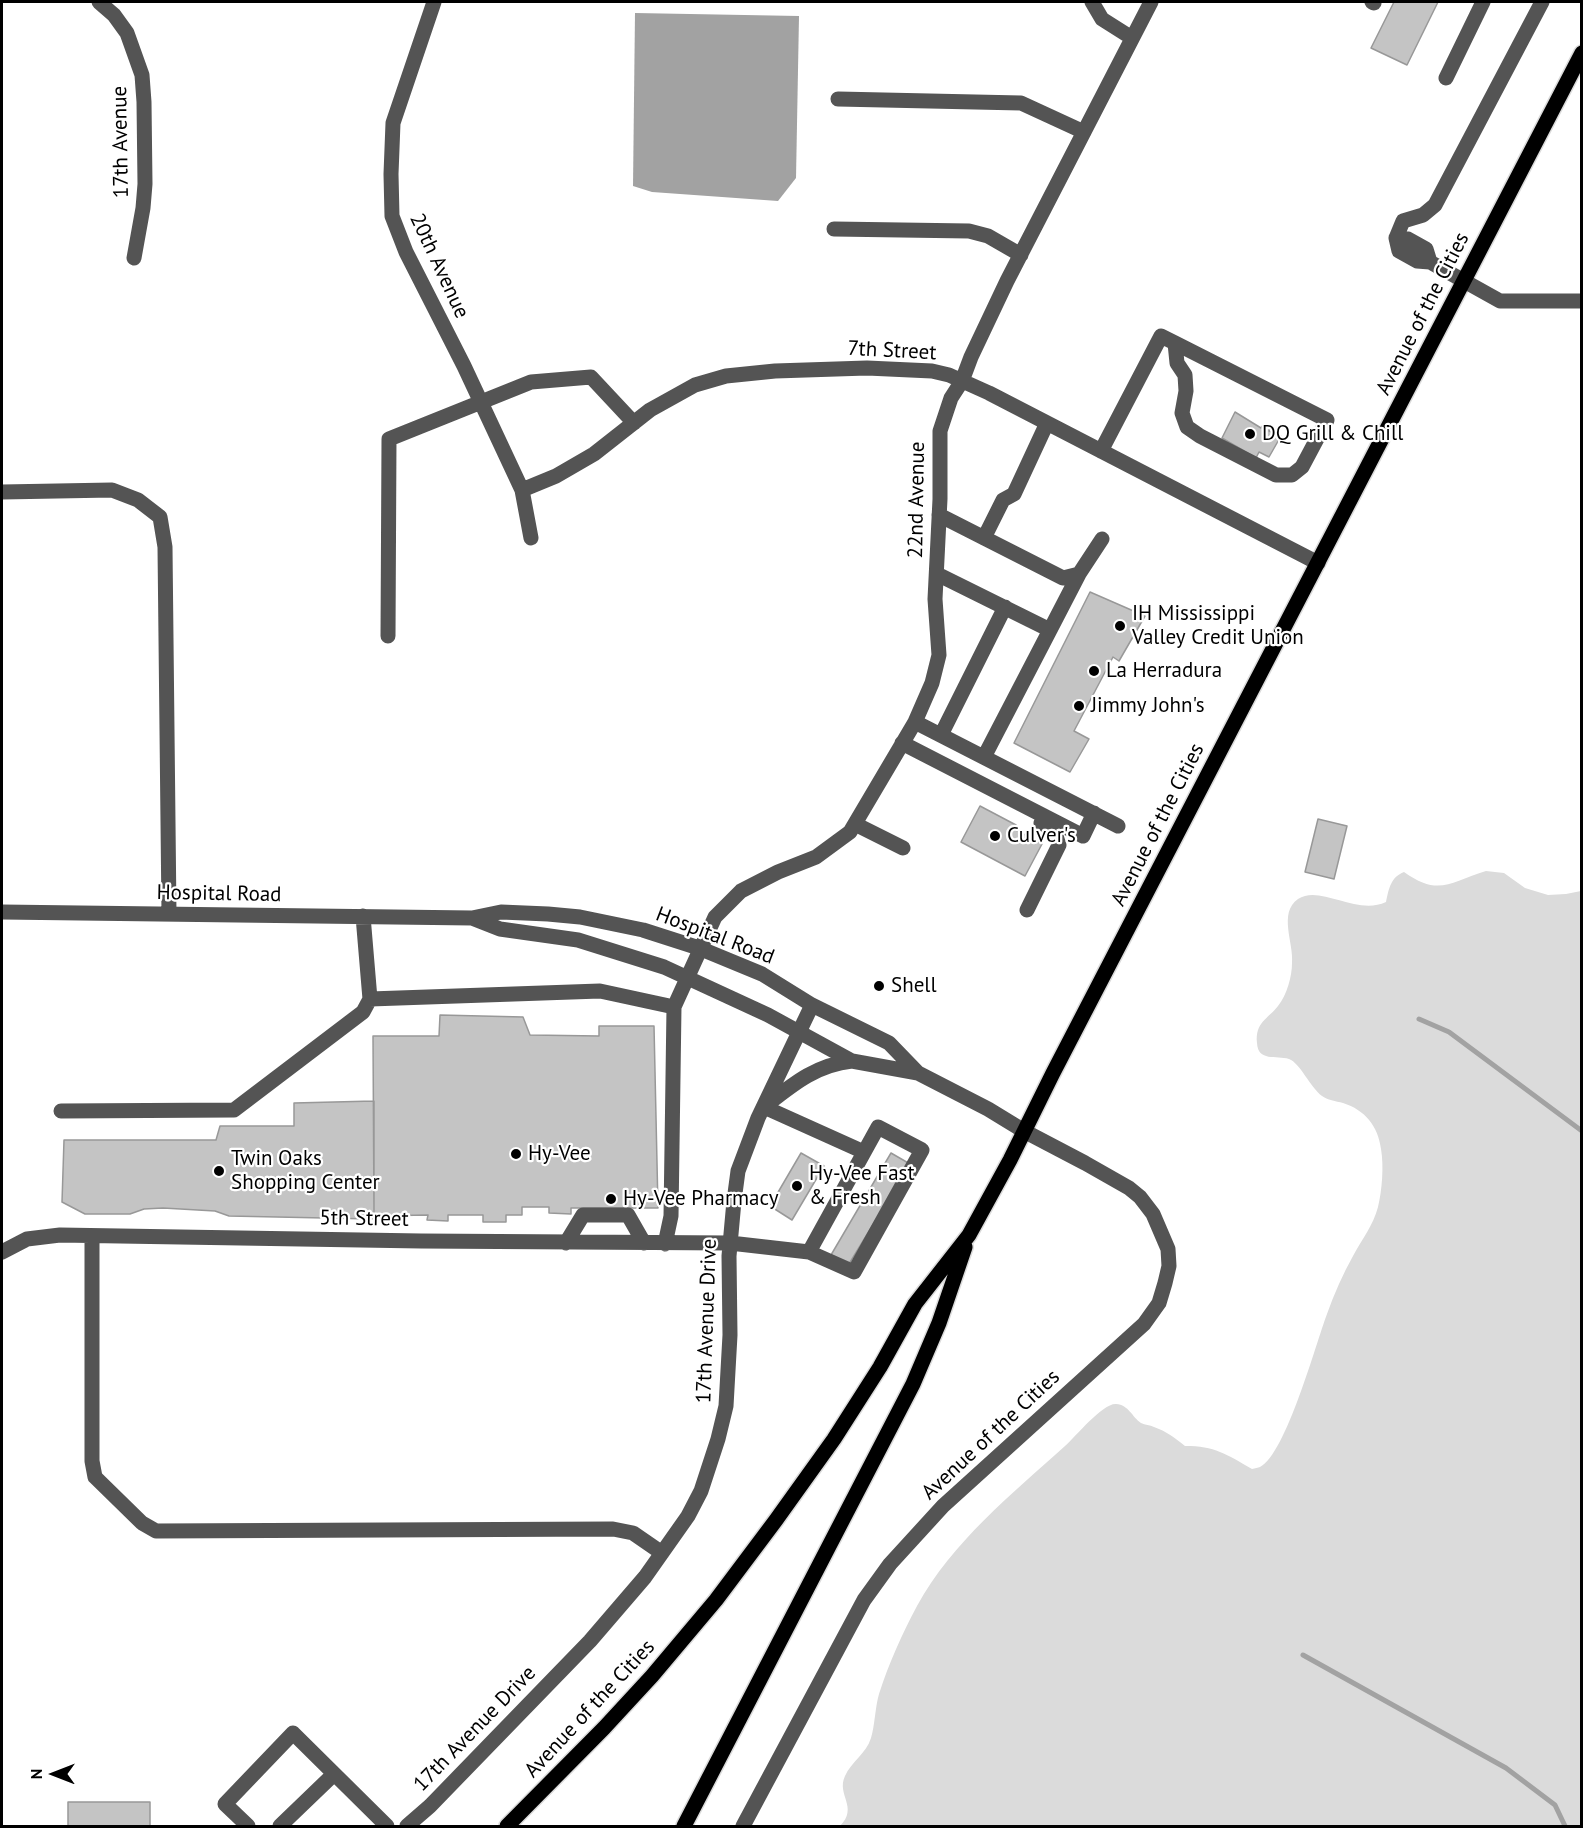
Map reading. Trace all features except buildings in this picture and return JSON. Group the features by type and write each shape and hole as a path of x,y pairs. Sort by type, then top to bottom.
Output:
{"main road":[{"name":"Avenue of the Cities","path":"1053,1073 1581,53"},
{"name":"Avenue of the Cities","path":"684,1827 913,1384 939,1323 969,1235 1190,808"},
{"name":"Avenue of the Cities","path":"507,1827 612,1720 716,1600 816,1466 880,1367 915,1304 969,1235"},
{"name":"Avenue of the Cities","path":"672,1827 730,1736"}],"street":[{"name":"17th Avenue","path":"99,2 114,15 127,33 142,75 145,184 134,258"},
{"name":"20th Avenue","path":"434,2 393,123 392,216 406,252 522,490 531,537"},
{"path":"1092,2 1102,19 1132,38"},
{"name":"22nd Avenue","path":"674,1007 699,948 715,918 741,891 778,872 816,857 849,832 915,722 932,683 939,656 935,599 940,431 951,398 962,381 971,357 1021,255 1151,2"},
{"path":"1446,78 1483,2"},
{"path":"1542,2 1435,204 1423,215 1403,221 1395,238 1399,251 1417,261 1430,262 1500,301 1581,302"},
{"path":"838,99 1021,103 1084,132"},
{"path":"834,229 969,231 988,236 1021,255"},
{"path":"1101,451 1161,336 1175,343 1327,420 1302,467 1292,475 1276,475 1187,427 1182,413 1186,391 1185,375 1177,363 1175,343"},
{"name":"7th Street","path":"522,490 556,476 594,454 650,410 695,385 726,376 775,371 867,368 932,371 962,381 1047,423 1318,563"},
{"path":"388,636 389,439 531,382 591,377 634,423"},
{"path":"984,538 1003,500 1014,494 1047,423"},
{"path":"2,492 112,490 138,500 160,518 165,547 169,914"},
{"path":"939,515 1063,578 1079,574"},
{"path":"984,757 1079,574 1102,539"},
{"path":"937,574 1050,630"},
{"path":"941,735 1005,607"},
{"path":"915,722 1118,826"},
{"path":"902,743 1083,836 1094,813"},
{"path":"943,764 955,780 1054,830 1059,845 1027,910"},
{"path":"855,824 903,848"},
{"name":"Hospital Road","path":"2,912 472,918 501,912 580,917 643,930 699,948 762,974 812,1005 889,1043 918,1073"},
{"path":"61,1111 234,1110 363,1012 370,999 363,916"},
{"name":"Hospital Road","path":"472,918 500,929 569,939 609,948 687,976 852,1061 918,1073 988,1109 1024,1131"},
{"path":"370,999 600,991 674,1007 671,1216 665,1244"},
{"name":"17th Avenue Drive","path":"407,1827 590,1641 645,1577 688,1516 702,1491 726,1406 729,1371 730,1243 738,1171 749,1138 812,1005"},
{"path":"809,1252 864,1152 764,1107 792,1084 818,1069 834,1063 852,1061"},
{"name":"5th Street","path":"2,1252 27,1239 40,1236 644,1244 730,1243 809,1252 854,1272 922,1150 878,1127 864,1152"},
{"name":"Avenue of the Cities","path":"743,1827 864,1600 890,1564 951,1498 1144,1324 1159,1303 1169,1266 1168,1249 1153,1214 1140,1197 1129,1188 1024,1131"},
{"path":"567,1242 583,1215 628,1215 644,1244"},
{"path":"92,1236 92,1461 95,1478 142,1523 156,1532 613,1529 633,1533 662,1553"},
{"path":"248,1827 225,1804 293,1733 387,1827"},
{"path":"280,1827 334,1774"}],"shaded area":[{"path":"635,13 799,16 796,178 778,201 652,192 633,186"},
{"path":"1486,871 1504,873 1525,888 1548,895 1581,891 1581,1826 840,1826 848,1813 843,1789 845,1776 869,1744 879,1694 887,1671 906,1627 931,1583 947,1561 984,1520 1097,1414 1111,1405 1120,1405 1141,1423 1162,1431 1185,1446 1204,1447 1220,1452 1252,1469 1260,1467 1270,1458 1290,1421 1336,1292 1376,1214 1381,1194 1382,1171 1382,1156 1377,1133 1364,1115 1351,1106 1322,1096 1293,1061 1268,1057 1258,1049 1257,1036 1260,1025 1281,1002 1290,979 1292,955 1288,929 1289,912 1298,899 1307,895 1363,905 1386,902 1393,880 1404,872 1416,880 1436,886 1453,883"}],"waterway":[{"path":"1419,1019 1449,1032 1582,1131"},
{"path":"1303,1655 1506,1768 1555,1805 1565,1826"}],"place":[{"name":"DQ Grill & Chill","path":"1250,434"},
{"name":"IH Mississippi Valley Credit Union","path":"1120,626"},
{"name":"La Herradura","path":"1094,671"},
{"name":"Jimmy John's","path":"1079,706"},
{"name":"Culver's","path":"995,836"},
{"name":"Shell","path":"879,986"},
{"name":"Hy-Vee","path":"516,1154"},
{"name":"Twin Oaks Shopping Center","path":"219,1171"},
{"name":"Hy-Vee Fast & Fresh","path":"797,1186"},
{"name":"Hy-Vee Pharmacy","path":"611,1199"}]}
